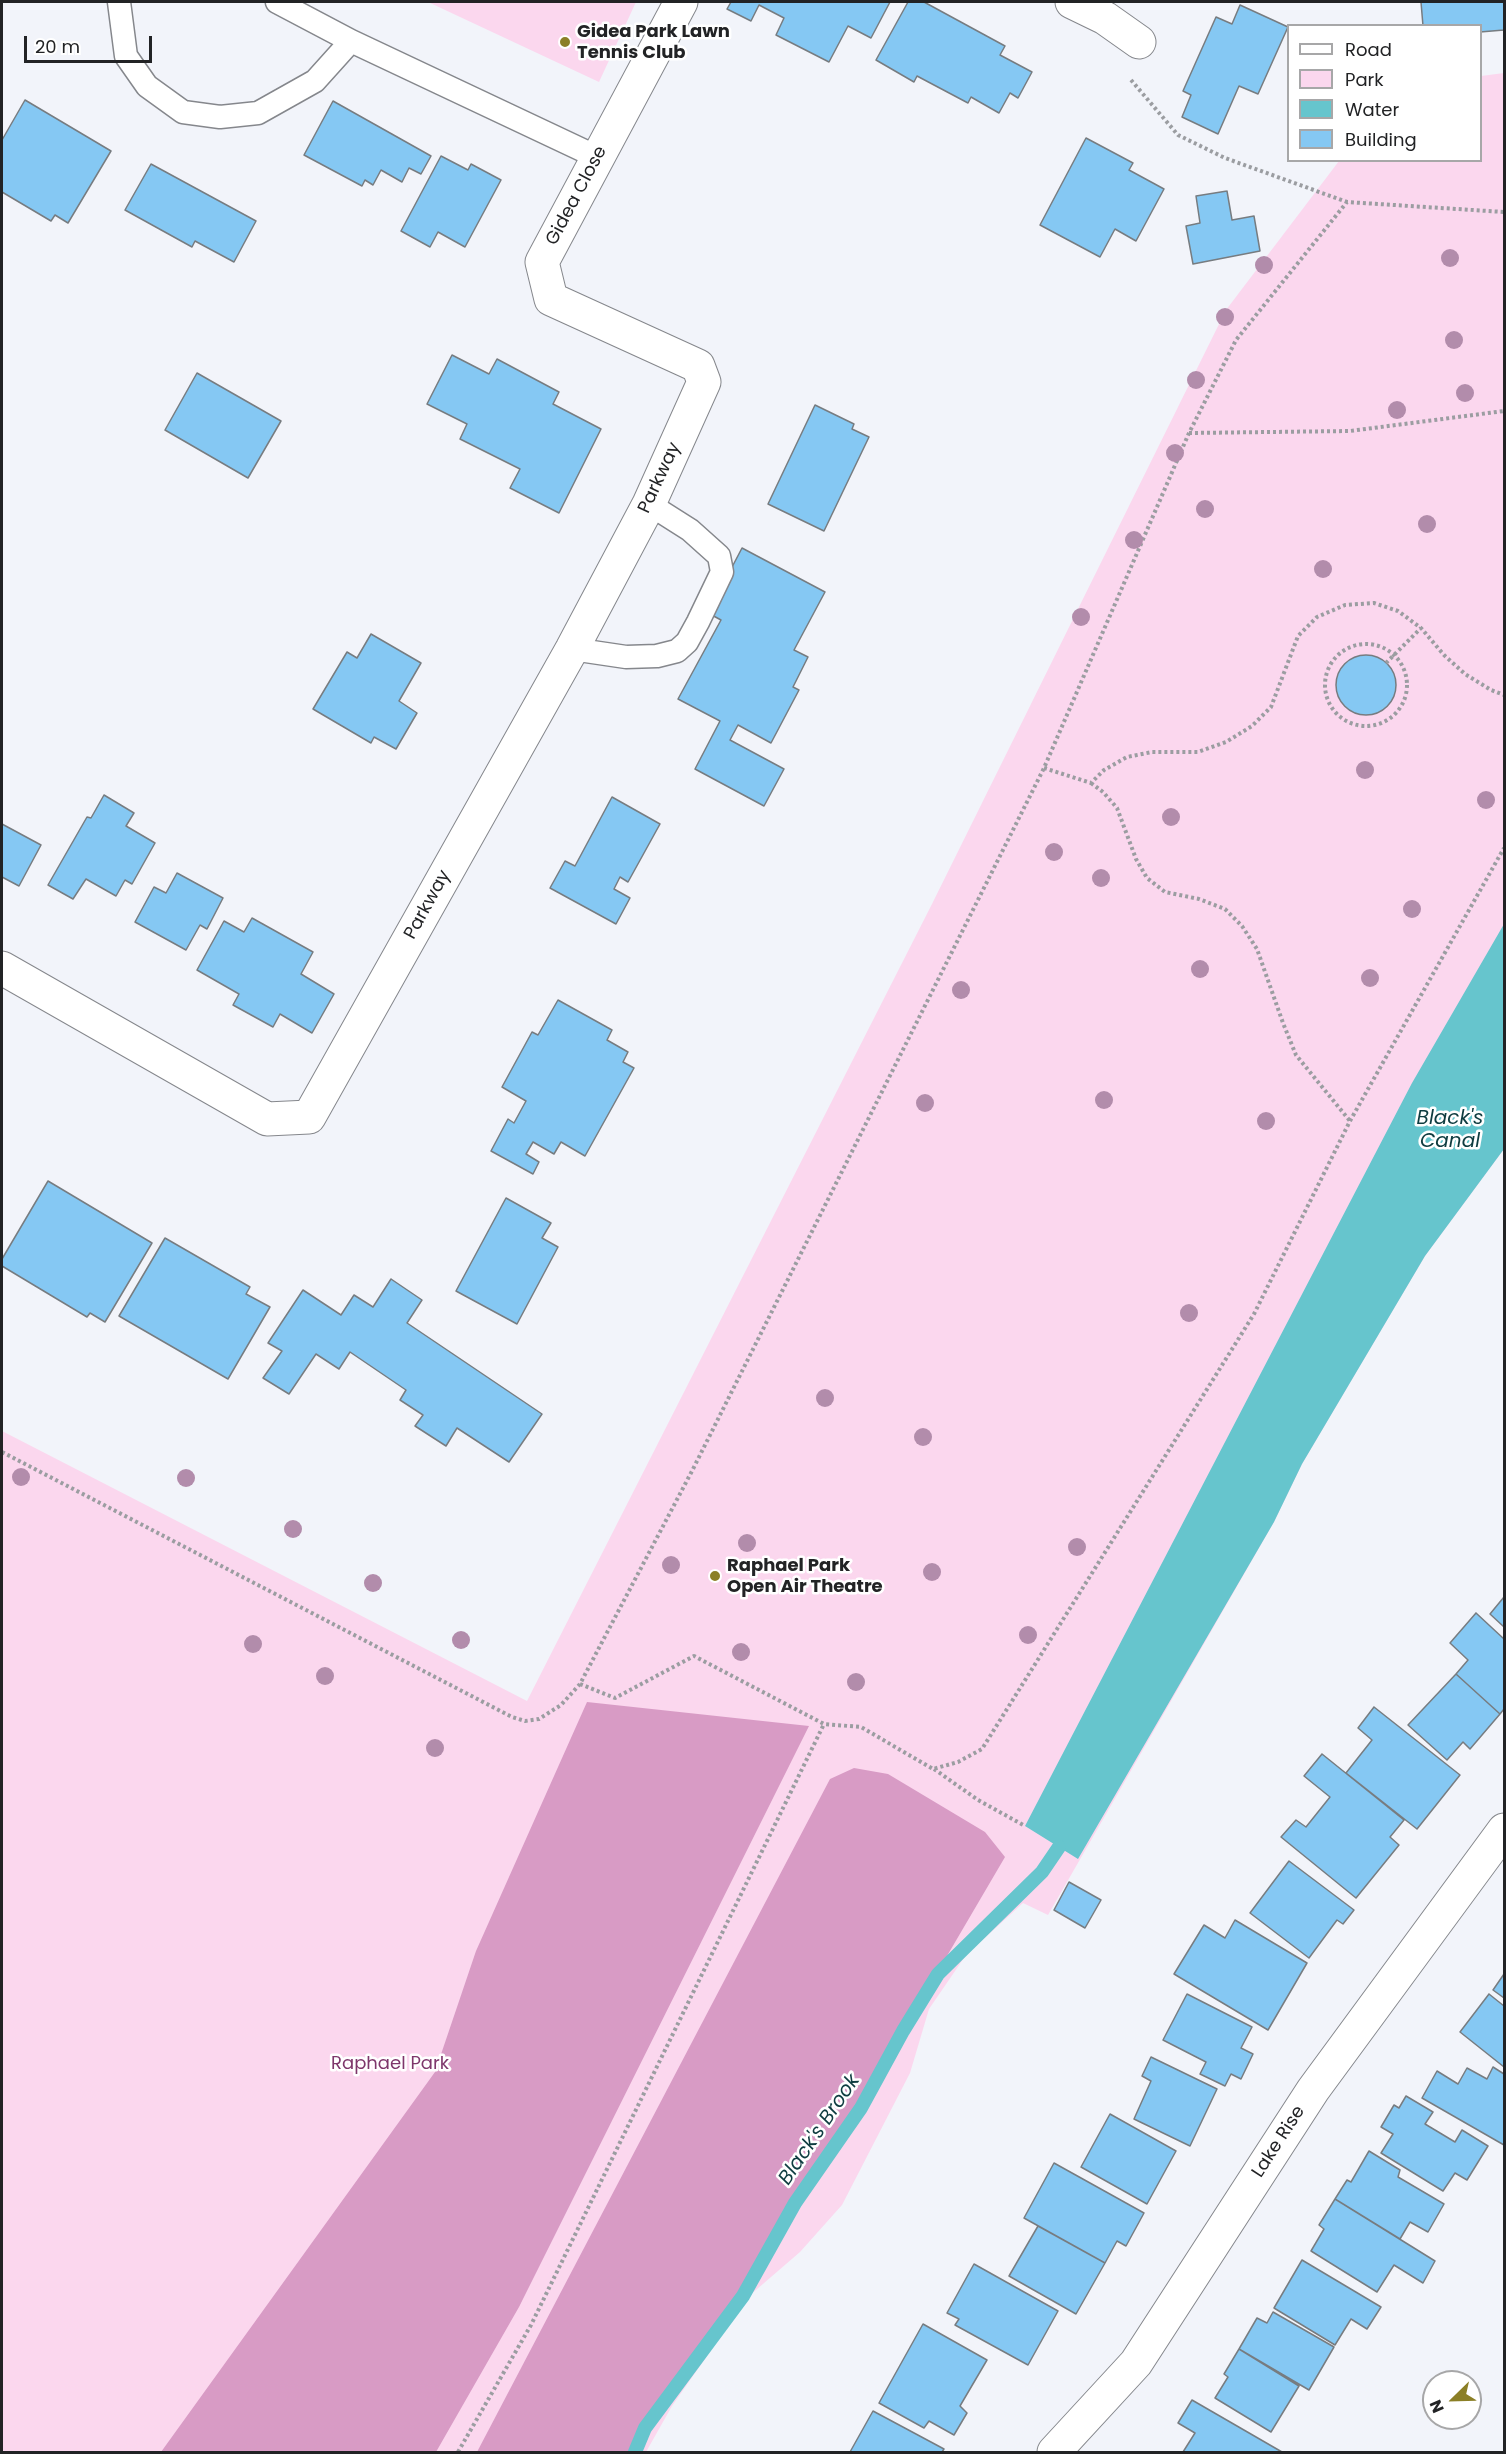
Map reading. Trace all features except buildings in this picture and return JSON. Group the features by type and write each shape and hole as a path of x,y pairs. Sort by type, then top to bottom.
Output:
{"street":[{"name":"Gidea Close","path":"681,2 542,262 551,299 698,366 704,382"},
{"path":"1072,2 1105,18 1139,42"},
{"name":"Parkway","path":"2,968 267,1119 309,1117 572,649 649,504 704,382"},
{"name":"Lake Rise","path":"1054,2452 1136,2363 1312,2090 1504,1830"}],"lane":[{"path":"119,2 126,56 147,86 183,112 220,117 258,113 315,81 351,41"},
{"path":"277,2 351,41 597,156"},
{"path":"572,649 626,657 657,656 677,651 687,642 698,622 722,572 719,556 690,530 649,504"}],"path":[{"path":"1139,42 1131,80 1178,135 1225,158 1347,202 1504,212"},
{"path":"2,1452 512,1717 525,1721 539,1719 561,1706 580,1684 692,1471 1044,768 1189,433 1236,340 1347,202"},
{"path":"1189,433 1350,431 1504,411"},
{"path":"1091,783 1104,770 1127,757 1152,752 1198,752 1226,742 1252,726 1271,707 1298,636 1317,617 1345,605 1374,603 1398,611 1421,628 1444,655 1465,674 1504,695"},
{"path":"1386,663 1421,628"},
{"path":"1370,644 1382,647 1394,655 1404,669 1407,684 1405,698 1400,709 1389,719 1365,726 1351,724 1341,718 1331,708 1325,691 1326,676 1332,662 1342,651 1356,645 1370,644"},
{"path":"1044,768 1091,783 1103,792 1117,808 1136,859 1147,878 1165,892 1199,899 1225,909 1242,926 1257,949 1296,1055 1350,1121"},
{"path":"933,1769 958,1762 982,1749 1254,1314 1350,1121 1504,848"},
{"path":"580,1684 615,1698 694,1656 824,1724 861,1728 1025,1826"},
{"path":"458,2452 531,2325 824,1724"}],"green space":[{"name":"Gidea Park Lawn Tennis Club","path":"428,2 636,2 599,82"},
{"name":"Raphael Park","path":"1504,73 1504,1149 1425,1256 1302,1464 1274,1522 1048,1915 1023,1903 966,1955 929,2009 910,2073 842,2205 800,2252 749,2296 672,2406 646,2452 2,2452 2,1431 527,1701 932,904 1226,310 1338,162 1482,162 1482,76"}],"shaded area":[{"path":"587,1702 809,1726 519,2307 436,2452 161,2452 435,2072 476,1951"},
{"path":"854,1768 888,1774 985,1832 1005,1857 903,2031 861,2108 795,2203 743,2296 645,2428 635,2452 477,2452 830,1779"}],"water":[{"name":"Black's Canal","path":"1504,924 1504,1149 1425,1256 1302,1464 1274,1522 1078,1859 1025,1826 1412,1083"}],"waterway":[{"name":"Black's Brook","path":"635,2452 645,2428 743,2296 795,2203 861,2108 903,2031 938,1974 1042,1872 1059,1847"}],"place":[{"name":"Gidea Park Lawn Tennis Club","path":"565,42"},
{"name":"Raphael Park Open Air Theatre","path":"715,1576"}]}
